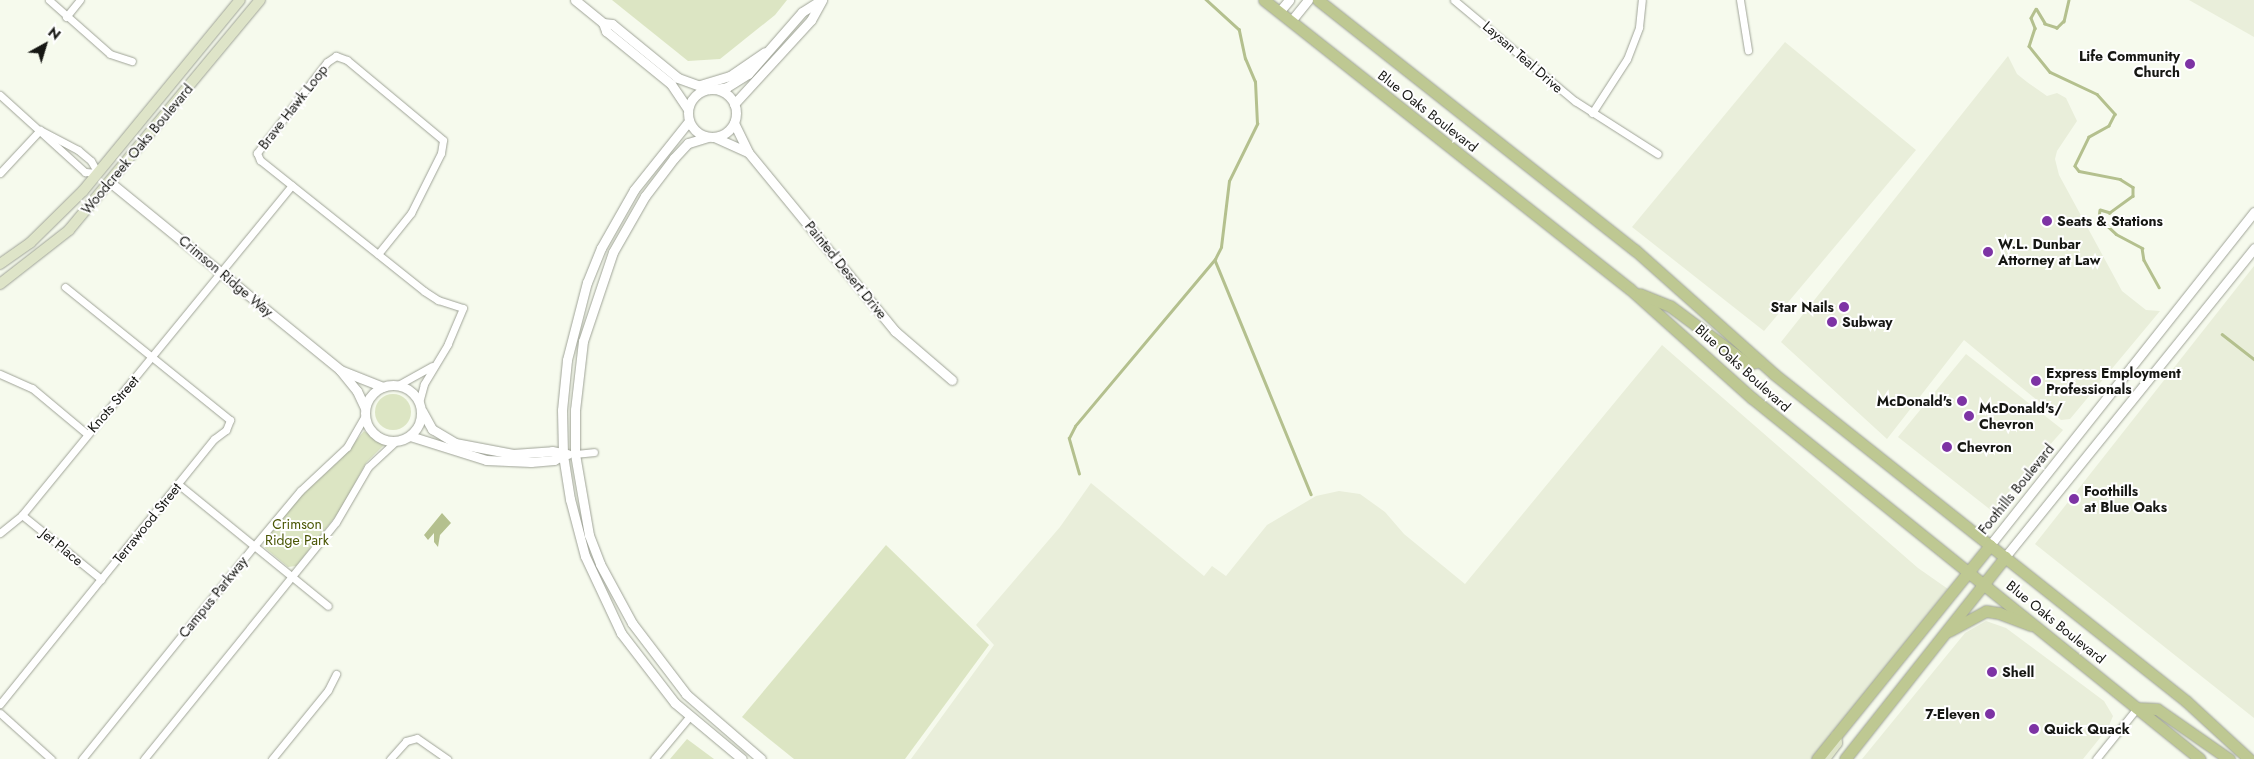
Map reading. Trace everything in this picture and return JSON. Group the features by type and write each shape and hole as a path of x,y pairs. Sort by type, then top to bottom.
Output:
{"main road":[{"name":"Woodcreek Oaks Boulevard","path":"0,264 59,216 98,174 240,0"},
{"name":"Woodcreek Oaks Boulevard","path":"0,284 69,230 111,182 260,0"},
{"name":"Blue Oaks Boulevard","path":"1264,0 1630,290 1752,398 1984,582 2200,759"},
{"name":"Blue Oaks Boulevard","path":"1318,0 1635,250 1760,361 2186,701 2249,759"},
{"path":"98,174 111,182"},
{"path":"1630,290 1670,306 1748,364 1760,361"},
{"name":"Foothills Boulevard","path":"1817,759 1990,545"},
{"path":"1845,759 2005,557"},
{"path":"1941,636 1986,612 1999,613 2042,629"},
{"path":"2137,708 2157,709 2229,759"},
{"path":"1825,759 1837,743 1836,736"}],"street":[{"path":"49,0 110,54 132,61"},
{"path":"66,17 80,0"},
{"path":"575,0 603,23 606,31 671,84 688,109"},
{"path":"711,137 696,132 689,121 688,109 693,98 712,89 728,87 748,74 765,51 802,12 822,0"},
{"path":"734,104 811,20 822,0"},
{"path":"1279,12 1289,0"},
{"path":"1291,21 1308,0"},
{"name":"Laysan Teal Drive","path":"1454,0 1592,113 1658,154"},
{"path":"1592,113 1627,59 1639,27 1642,0"},
{"path":"1740,0 1748,50"},
{"path":"603,23 612,24 678,78 727,94 734,104 734,123 726,132 688,143 669,164 645,196 613,252 583,341 575,410 575,454 589,535 600,564 632,623 686,694 762,759"},
{"path":"699,85 730,76 765,51"},
{"name":"Brave Hawk Loop","path":"378,254 411,213 442,153 443,140 347,60 336,56 327,62 257,153 260,160 378,254 438,300 462,308 448,344 432,366"},
{"path":"0,95 85,172 98,174"},
{"path":"689,121 634,190 606,239 587,282 567,360 562,410 563,455 580,538 607,606 636,656 690,716 742,759"},
{"name":"Painted Desert Drive","path":"734,123 748,152 896,331 952,380"},
{"path":"40,130 73,148 91,161 98,174"},
{"path":"0,173 40,130"},
{"name":"Painted Desert Drive","path":"711,137 748,152"},
{"path":"67,156 73,148"},
{"name":"Crimson Ridge Way","path":"111,182 222,271 340,370 357,392 365,412"},
{"name":"Knots Street","path":"0,533 22,515 292,184"},
{"name":"Foothills Boulevard","path":"1990,545 2087,425 2153,335 2254,212"},
{"path":"2005,557 2254,248"},
{"path":"65,287 152,357"},
{"name":"Terrawood Street","path":"0,704 214,439 226,430 230,420 152,357"},
{"path":"396,441 375,435 365,412 371,395 383,387 398,385 432,366"},
{"path":"144,759 336,522 368,466 396,441 410,436 419,425 420,407 432,366"},
{"name":"Crimson Ridge Way","path":"340,370 383,387"},
{"path":"0,374 32,388 87,434"},
{"path":"398,385 411,391 432,429 455,443 504,453 552,452 563,455 594,452"},
{"name":"Campus Parkway","path":"82,759 300,491 347,447 365,412"},
{"path":"410,436 486,460 531,462 554,460 563,455"},
{"path":"178,484 328,606"},
{"name":"Jet Place","path":"22,515 101,579"},
{"path":"272,759 328,690 336,674"},
{"path":"2096,759 2137,708"},
{"path":"0,713 51,759"},
{"path":"654,759 690,716"},
{"path":"390,759 406,741 417,738 447,759"}],"shaded area":[{"path":"2189,0 2254,0 2254,37"},
{"path":"1785,42 1916,150 1764,331 1632,227"},
{"path":"2008,56 2017,74 2027,82 2047,96 2057,93 2066,98 2077,121 2057,151 2055,159 2059,175 2122,291 2146,310 2160,311 2070,419 2061,420 1964,340 1887,439 1781,342"},
{"path":"2254,266 2254,718 2035,544"},
{"path":"1662,345 1918,568 1948,589 1812,759 911,759 994,645 976,625 1060,527 1091,483 1204,576 1212,566 1226,576 1267,525 1316,496 1339,491 1360,494 1385,512 1404,534 1465,584"},
{"path":"1966,354 2063,430 1992,511 1898,437"},
{"path":"442,513 451,523 440,535 438,547 434,542 434,533 428,540 424,535"},
{"path":"1986,621 2006,628 2104,701 2113,716 2108,728 2083,759 1862,759 1965,633"}],"green space":[{"path":"612,0 787,0 775,15 720,59 688,61"},
{"path":"393,394 405,400 411,412 405,424 393,430 381,424 375,412 381,400"},
{"name":"Crimson Ridge Park","path":"364,431 384,445 366,463 339,512 317,540 296,566 288,567 265,548 264,541 299,498 341,459"},
{"path":"886,545 989,645 905,759 794,759 742,717"},
{"path":"687,739 714,759 670,759"}],"waterway":[{"path":"1079,474 1069,438 1075,426 1215,259 1221,247 1229,181 1257,124 1255,82 1245,59 1239,30 1206,0"},
{"path":"2069,0 2064,21 2057,28 2045,24 2036,9 2031,18 2035,28 2029,46 2050,72 2097,94 2115,114 2109,126 2089,137 2075,166 2079,171 2120,179 2133,187 2133,196 2110,213 2100,210 2099,218 2116,234 2142,248 2144,260 2159,287"},
{"path":"1215,260 1311,494"},
{"path":"2222,334 2254,359"}],"place":[{"name":"Life Community Church","path":"2190,64"},
{"name":"Seats & Stations","path":"2047,221"},
{"name":"W.L. Dunbar Attorney at Law","path":"1988,252"},
{"name":"Star Nails","path":"1844,307"},
{"name":"Subway","path":"1832,322"},
{"name":"Express Employment Professionals","path":"2036,381"},
{"name":"McDonald's","path":"1962,401"},
{"name":"McDonald's/ Chevron","path":"1969,416"},
{"name":"Chevron","path":"1947,447"},
{"name":"Foothills at Blue Oaks","path":"2074,499"},
{"name":"Shell","path":"1992,672"},
{"name":"7-Eleven","path":"1990,714"},
{"name":"Quick Quack","path":"2034,729"}]}
